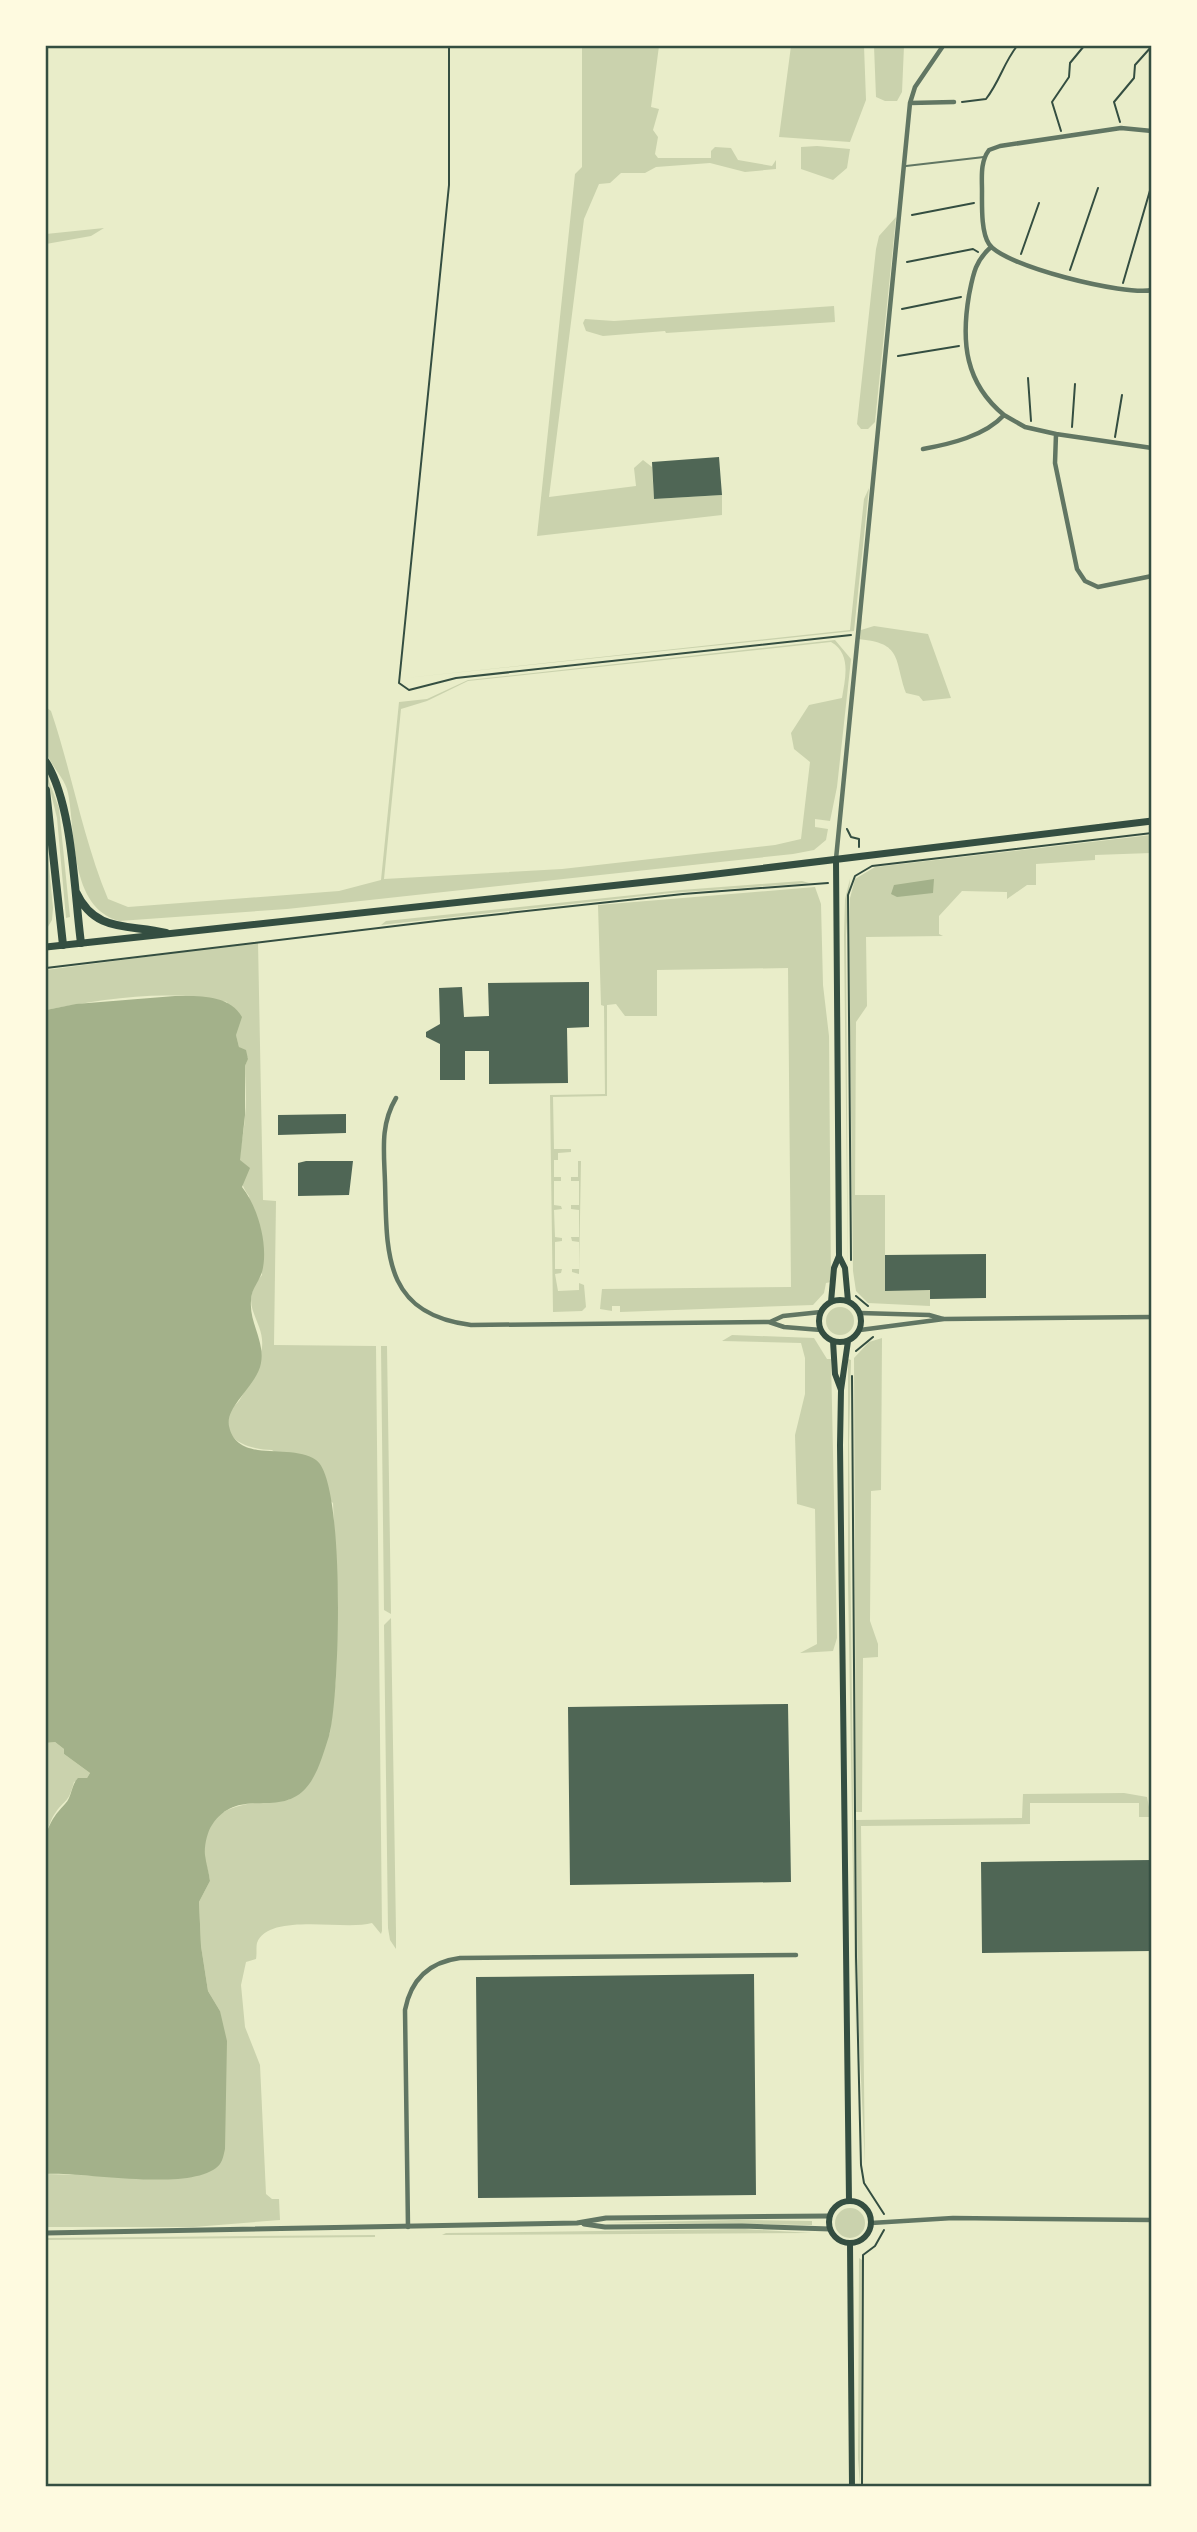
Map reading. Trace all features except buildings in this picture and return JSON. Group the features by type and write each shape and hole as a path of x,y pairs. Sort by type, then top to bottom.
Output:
{"highway":[{"path":"46,762 61,795 81,943"},
{"path":"46,790 63,945"},
{"path":"74,886 86,909 102,922 166,933"}],"main road":[{"path":"46,947 836,860 1152,821"},
{"path":"836,860 839,1256 834,1268 831,1302 821,1312 821,1330 833,1341 848,1341"},
{"path":"839,1256 845,1268 848,1301 860,1313 860,1329 848,1341 841,1390 849,2201"},
{"path":"831,1302 848,1301"},
{"path":"833,1341 835,1374 841,1390"},
{"path":"849,2201 866,2210 871,2223 865,2237 850,2243 837,2239 830,2229 830,2216 837,2206 849,2201"},
{"path":"850,2243 852,2487"}],"street":[{"path":"836,860 910,103 915,87 943,46"},
{"path":"910,103 954,102"},
{"path":"991,247 982,201 985,157 996,147 1121,128 1152,131"},
{"path":"991,247 975,265 964,330 965,345 977,385 1004,415 1032,429 1152,447"},
{"path":"991,247 1018,261 1067,277 1121,291 1152,290"},
{"path":"923,449 962,439 994,425 1004,415"},
{"path":"1055,434 1055,463 1076,569 1082,578 1098,587 1152,576"},
{"path":"397,1098 383,1131 387,1253 401,1287 429,1313 452,1322 481,1325 769,1322 784,1327 821,1330"},
{"path":"769,1322 783,1317 821,1312"},
{"path":"860,1313 929,1315 944,1320"},
{"path":"860,1329 944,1320 1152,1317"},
{"path":"408,2227 405,2010 411,1989 426,1970 447,1960 460,1958 796,1955"},
{"path":"46,2233 577,2223 606,2218 830,2216"},
{"path":"871,2223 953,2218 1152,2220"},
{"path":"577,2223 605,2227 742,2226 830,2229"}],"lane":[{"path":"904,167 985,157"}],"path":[{"path":"449,46 449,185 399,683 409,690 456,678 856,635"},
{"path":"954,102 986,99 1000,82 1002,65 1017,46"},
{"path":"1062,137 1052,102 1069,77 1070,63 1084,46"},
{"path":"1121,128 1114,102 1134,78 1135,65 1152,46"},
{"path":"1121,291 1151,187"},
{"path":"1067,277 1098,188"},
{"path":"912,215 982,201"},
{"path":"1018,261 1039,203"},
{"path":"907,262 973,249 982,255"},
{"path":"902,309 969,296"},
{"path":"898,356 965,345"},
{"path":"1028,378 1032,429"},
{"path":"1071,436 1075,383"},
{"path":"1114,441 1122,395"},
{"path":"846,826 851,837 859,839 860,856"},
{"path":"851,1260 848,895 853,879 862,869 872,866 1152,833"},
{"path":"46,968 445,920 682,894 748,892 853,879"},
{"path":"854,1294 875,1308 875,1315"},
{"path":"852,1356 874,1336 874,1328"},
{"path":"852,1370 856,1970 861,2165 868,2189"},
{"path":"862,2487 863,2255"}],"shaded area":[{"path":"582,46 659,46 651,107 659,109 653,130 658,137 655,154 658,158 711,158 711,151 715,147 731,148 738,160 772,166 776,160 776,169 745,172 710,163 656,167 645,173 621,173 610,183 599,184 584,219 549,497 636,486 634,468 643,460 652,467 654,499 722,495 722,515 537,536 575,174 582,167"},
{"path":"791,46 864,46 866,100 850,142 779,137"},
{"path":"874,46 904,46 902,92 897,101 885,101 876,97"},
{"path":"801,147 850,149 847,168 833,180 801,169"},
{"path":"896,217 875,422 868,429 861,429 857,424 876,249 879,236"},
{"path":"104,228 91,236 46,244 46,234"},
{"path":"834,306 835,322 603,336 586,331 583,323 585,319 614,321"},
{"path":"869,488 854,631 405,678 850,630 864,499"},
{"path":"867,543 861,630 874,626 928,634 951,698 923,701 919,696 906,693 897,662 890,649 883,644 858,639"},
{"path":"835,640 851,659 837,787 830,821 815,819 815,827 828,829 826,840 814,850 793,854 287,909 119,921 103,913 91,901 78,867 68,793 46,750 46,707 51,711 108,899 128,907 339,891 381,880 399,702 427,699 468,680","holes":["831,642 838,647 846,667 842,698 809,705 791,733 794,749 810,762 801,839 775,845 562,869 384,879 401,709 427,701 468,681"]},
{"path":"46,773 59,808 70,917 66,918 57,818"},
{"path":"46,834 53,908 52,920 46,930"},
{"path":"1151,835 1151,853 1095,855 1095,860 1036,864 1036,885 1027,885 1007,899 1007,892 962,891 939,916 939,934 943,936 866,937 867,1006 856,1022 855,1195 885,1195 885,1290 930,1290 930,1306 868,1303 856,1291 853,1271 849,952 850,898 855,879 875,867"},
{"path":"850,879 846,935 848,1282 844,935 845,899"},
{"path":"934,879 933,893 897,897 891,894 894,885"},
{"path":"802,881 809,883 671,893 381,925 386,921 681,890"},
{"path":"815,887 821,904 823,985 829,1036 831,1282 826,1283 824,1293 813,1305 620,1312 620,1306 612,1306 612,1311 600,1309 602,1289 791,1287 788,968 657,970 657,1016 625,1016 616,1004 607,1005 607,1096 553,1097 554,1149 571,1149 571,1152 558,1153 558,1160 554,1160 554,1177 561,1177 561,1181 554,1181 554,1205 561,1206 562,1209 554,1210 555,1237 562,1238 562,1241 555,1242 555,1269 562,1269 561,1273 555,1274 558,1291 579,1290 579,1283 584,1285 586,1307 582,1311 553,1312 550,1095 605,1094 604,1006 601,1005 598,905"},
{"path":"258,942 263,1200 276,1201 274,1345 376,1346 382,1931 381,1934 372,1923 309,1924 276,1928 264,1934 257,1943 256,1959 246,1962 241,1985 245,2027 260,2065 266,2194 272,2199 279,2199 280,2220 194,2227 46,2227 46,2174 180,2178 225,2149 220,2011 208,1991 201,1946 199,1902 210,1881 204,1854 205,1837 220,1814 232,1808 245,1804 289,1800 330,1733 336,1677 338,1602 333,1503 272,1450 254,1448 237,1441 228,1428 230,1410 244,1392 262,1347 251,1295 262,1275 249,1196 241,1178 240,1168 246,1110 245,1066 248,1058 239,1047 227,1002 159,995 90,1002 46,1010 46,970"},
{"path":"175,996 221,1000 236,1009 242,1017 236,1035 239,1047 246,1050 248,1059 245,1066 245,1115 240,1160 250,1168 242,1187 253,1205 263,1239 264,1262 251,1301 262,1355 254,1380 232,1411 229,1426 234,1438 242,1445 253,1449 305,1455 316,1460 326,1476 332,1506 338,1591 333,1714 319,1766 302,1792 280,1802 233,1807 212,1825 206,1840 205,1855 210,1881 199,1902 201,1946 208,1991 220,2011 227,2041 225,2149 220,2164 207,2173 164,2180 46,2174 46,1834 78,1778 87,1778 90,1773 64,1754 64,1749 55,1742 46,1743 46,1010 76,1004"},
{"path":"578,1161 581,1161 579,1274 572,1272 572,1269 579,1269 579,1242 572,1241 571,1237 579,1237 579,1210 571,1209 571,1205 579,1205 579,1181 571,1181 571,1177 578,1177"},
{"path":"840,1307 850,1311 854,1321 850,1331 840,1335 830,1331 826,1321 830,1311"},
{"path":"732,1335 814,1338 827,1359 831,1359 837,1638 833,1651 800,1653 817,1644 815,1509 797,1504 795,1435 805,1394 805,1358 801,1343 722,1341"},
{"path":"882,1338 881,1490 871,1491 870,1621 878,1644 878,1657 863,1658 862,1812 856,1812 854,1358 869,1342"},
{"path":"381,1346 387,1346 391,1614 384,1610"},
{"path":"848,1359 851,1360 849,1442 856,2052 848,1582"},
{"path":"391,1618 396,1949 390,1940 388,1928 384,1625"},
{"path":"55,1742 64,1749 64,1754 90,1773 87,1778 74,1782 68,1797 54,1814 46,1834 46,1743"},
{"path":"1124,1793 1147,1797 1151,1817 1139,1817 1139,1803 1030,1803 1030,1824 861,1826 865,2166 858,2014 856,1820 1022,1818 1023,1794"},
{"path":"850,2208 861,2212 865,2223 861,2234 850,2238 839,2234 835,2223 839,2212"},
{"path":"812,2221 812,2225 604,2223"},
{"path":"745,2229 812,2233 442,2235 446,2233"},
{"path":"375,2237 46,2240 46,2238"},
{"path":"859,2258 862,2260 860,2486 858,2458"}]}
